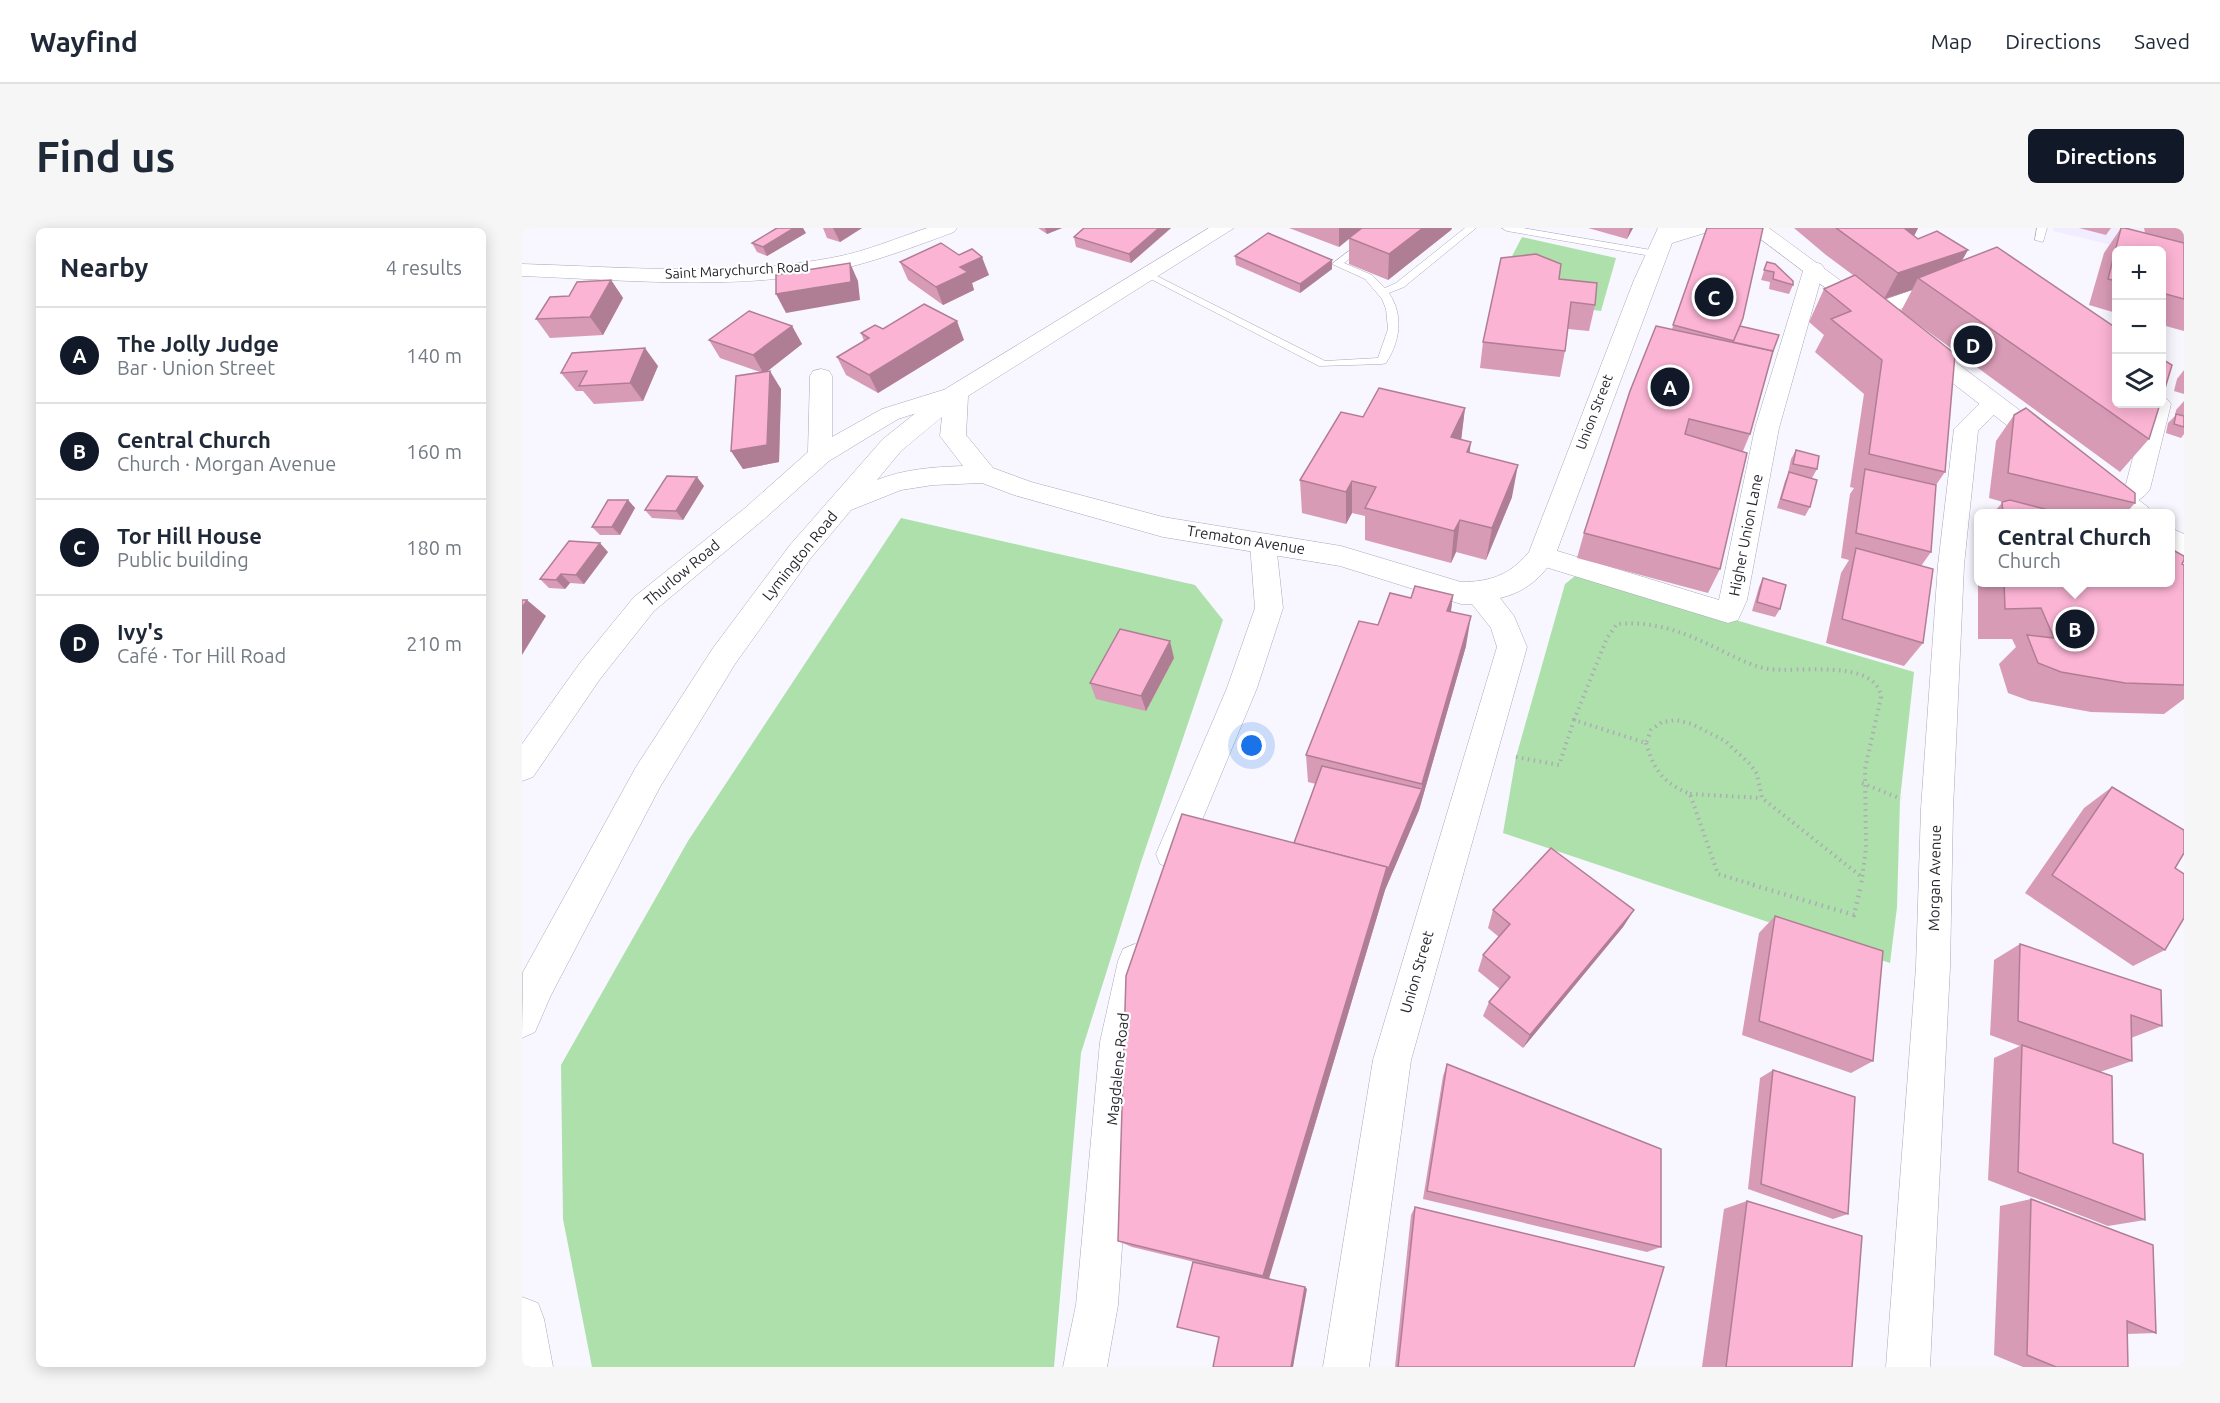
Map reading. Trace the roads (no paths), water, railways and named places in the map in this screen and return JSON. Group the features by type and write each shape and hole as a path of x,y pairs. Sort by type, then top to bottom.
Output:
{"street":[{"name":"Saint Marychurch Road","path":"522,270 681,274 821,266 875,253 947,228"},
{"name":"Lymington Road","path":"522,1019 536,985 661,757 724,656 800,552 892,445 956,393 1224,228"},
{"path":"1664,240 1701,228"},
{"path":"1741,228 1761,230 1814,268 1994,402 2132,509"},
{"name":"Union Street","path":"1508,586 1529,572 1541,556 1579,451 1664,240"},
{"name":"Higher Union Lane","path":"1541,556 1728,613 1733,600 1767,428 1814,268"},
{"path":"1888,323 1968,279"},
{"path":"820,455 821,376"},
{"name":"Thurlow Road","path":"522,768 590,671 644,604 754,514 820,455 890,414 956,393"},
{"name":"Trematon Avenue","path":"956,393 953,436 984,474"},
{"name":"Morgan Avenue","path":"1908,1367 1932,979 1936,895 1936,809 1951,565 1966,429 1994,402"},
{"path":"2118,499 2137,489 2157,408"},
{"name":"Trematon Avenue","path":"843,503 896,482 933,476 984,474 1023,489 1163,527 1341,556 1461,593 1480,593 1508,586"},
{"path":"1161,885 1189,810 1242,688 1269,608 1263,544"},
{"name":"Union Street","path":"1346,1367 1392,1060 1512,647 1504,624 1480,593"},
{"name":"Magdalene Road","path":"1095,1362 1097,1305 1118,1042 1130,979 1146,928"},
{"path":"522,1320 530,1367"}],"lane":[{"path":"1148,275 1323,364 1382,361 1393,343 1395,316 1371,279 1337,264 1385,228"},
{"path":"1381,293 1401,285 1471,228"},
{"path":"1507,228 1664,240"},
{"path":"2040,240 2042,228"}],"place":[{"name":"Tor Hill House","path":"1714,297"},
{"name":"Ivy's","path":"1973,345"},
{"name":"The Jolly Judge","path":"1670,387"},
{"name":"Central Church","path":"2075,629"}]}
